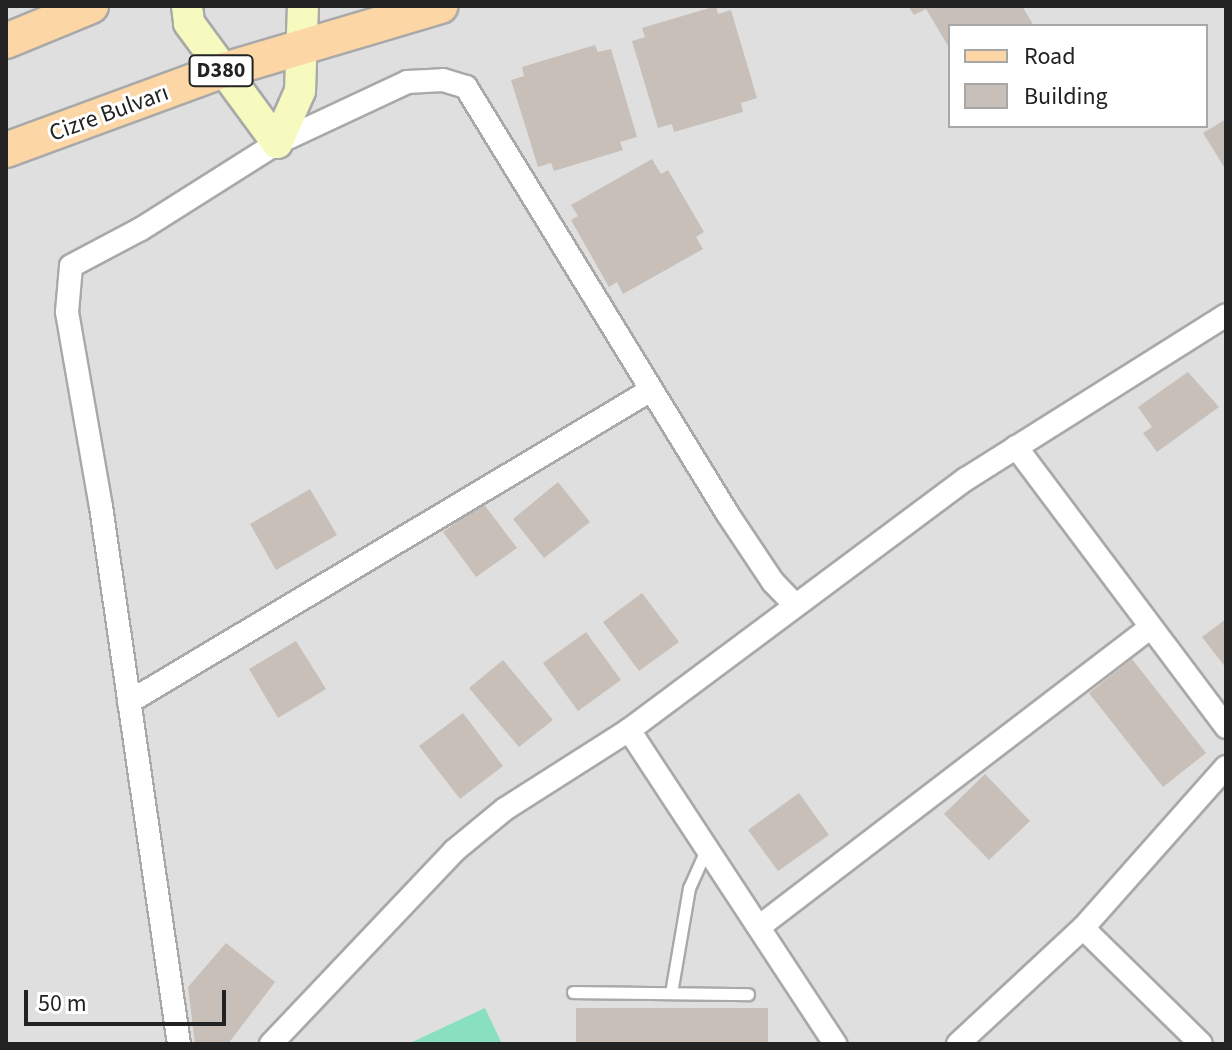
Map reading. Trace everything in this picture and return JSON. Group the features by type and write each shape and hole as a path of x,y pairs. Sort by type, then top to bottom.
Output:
{"main road":[{"path":"6,41 91,6"},
{"path":"187,6 189,23 221,71 277,143 300,91 304,50 303,6"},
{"name":"Cizre Bulvarı","path":"6,150 221,71 304,50 441,6"}],"street":[{"path":"179,1044 67,312 71,266 141,229 277,143 407,82 443,80 466,87 750,548 794,604"},
{"path":"271,1044 454,851 505,809 629,730 794,604 1016,447 1225,317"},
{"path":"129,702 651,390"},
{"path":"1016,447 1149,629 1226,727"},
{"path":"760,926 1149,629"},
{"path":"629,730 708,846 835,1044"},
{"path":"958,1044 1083,928 1226,767"},
{"path":"1083,928 1201,1044"}],"lane":[{"path":"671,993 689,888 708,846"},
{"path":"573,992 748,994"}],"shaded area":[{"path":"6,6 1226,6 1226,1044 6,1044"}],"green space":[{"path":"485,1008 502,1044 408,1044"}],"building":[{"path":"716,6 718,14 731,10 757,98 741,103 743,112 674,132 672,124 658,128 632,41 645,37 642,28"},
{"path":"908,6 1022,6 1033,24 948,24 948,46 926,9 914,15"},
{"path":"595,45 598,52 611,49 637,137 620,142 623,150 554,171 551,163 538,167 511,80 524,76 522,67"},
{"path":"1226,119 1226,170 1203,133"},
{"path":"652,159 661,174 668,170 704,232 696,237 703,249 623,294 617,282 609,287 571,220 578,216 571,205"},
{"path":"1188,372 1219,407 1157,452 1143,433 1152,427 1138,407"},
{"path":"558,482 590,522 544,558 513,519"},
{"path":"310,489 337,535 276,570 250,524"},
{"path":"483,503 517,548 476,577 443,532"},
{"path":"642,593 679,642 639,671 603,622"},
{"path":"1226,619 1226,668 1202,637"},
{"path":"586,632 621,680 578,711 543,663"},
{"path":"296,641 326,689 278,718 249,669"},
{"path":"1132,659 1206,753 1163,787 1089,693"},
{"path":"503,660 553,720 519,747 469,688"},
{"path":"463,713 503,766 460,799 419,746"},
{"path":"985,774 1030,821 989,860 944,814"},
{"path":"799,793 829,835 778,871 748,830"},
{"path":"226,943 275,982 228,1044 195,1044 188,987"},
{"path":"576,1008 768,1008 768,1044 576,1044"}]}
